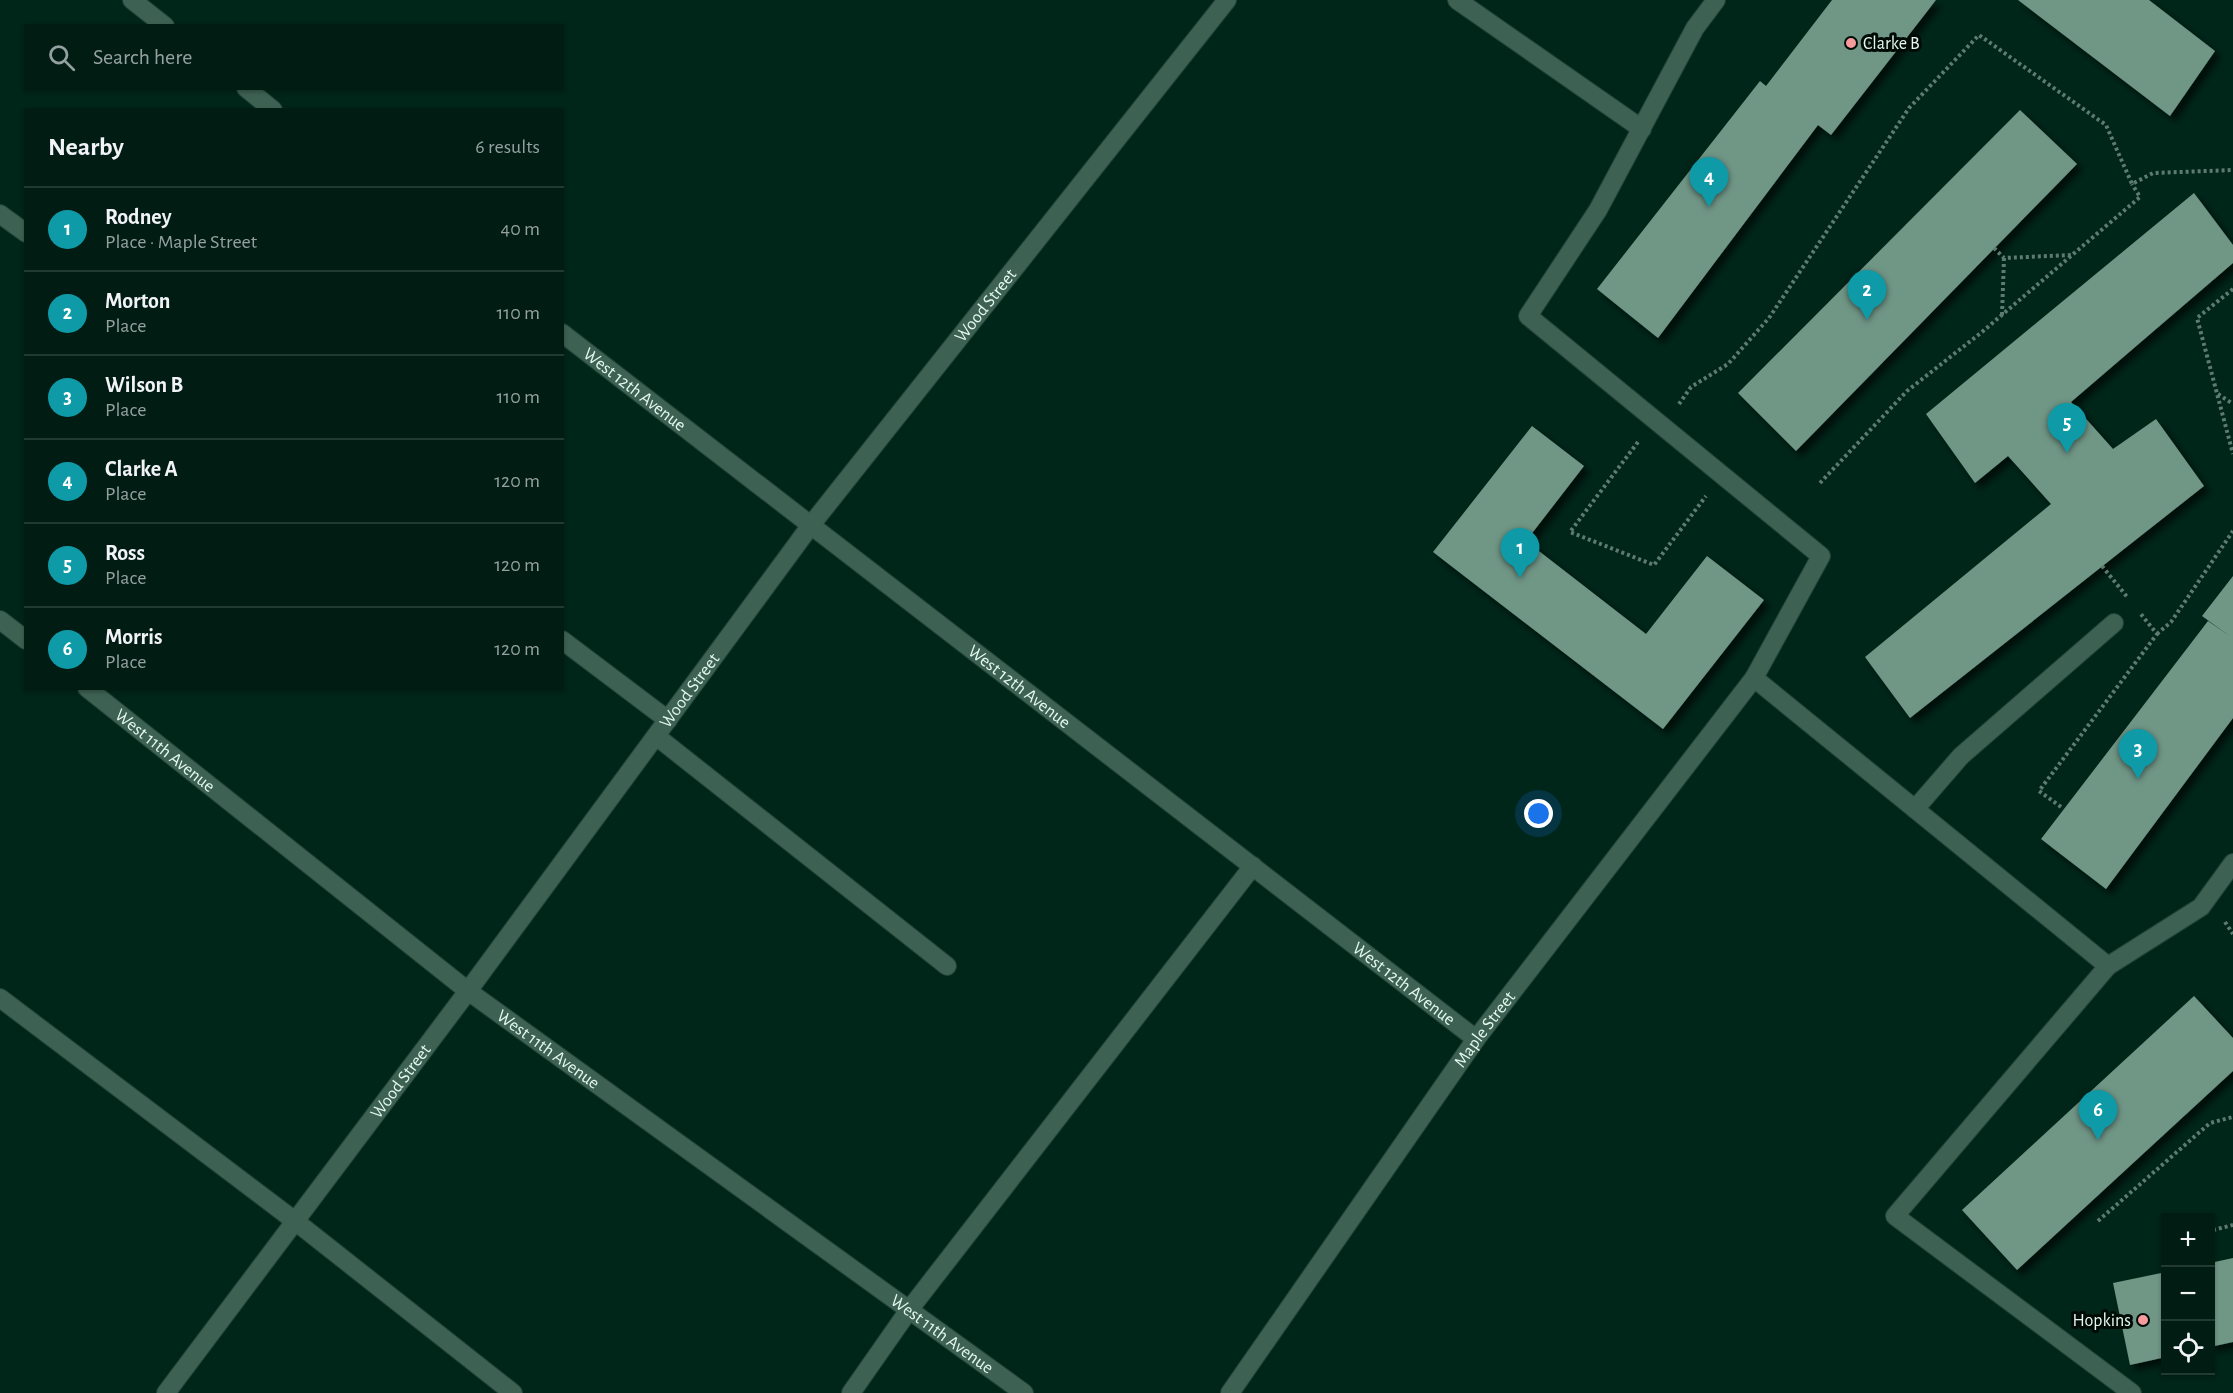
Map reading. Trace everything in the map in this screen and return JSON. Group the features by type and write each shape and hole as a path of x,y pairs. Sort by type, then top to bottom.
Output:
{"street":[{"path":"132,0 162,24"},
{"name":"Wood Street","path":"166,1393 468,991 811,525 1227,0"},
{"path":"1457,0 1642,129"},
{"path":"1716,0 1695,28 1598,210 1528,316 1722,475"},
{"path":"248,90 271,108"},
{"path":"0,214 24,232"},
{"name":"West 12th Avenue","path":"564,335 1476,1039"},
{"name":"Maple Street","path":"1230,1393 1476,1039 1754,678 1821,556 1722,475"},
{"path":"0,620 24,638"},
{"path":"1915,809 1961,756 2114,623"},
{"path":"564,642 668,720"},
{"path":"1754,678 2108,966"},
{"name":"West 11th Avenue","path":"90,690 468,991 1024,1393"},
{"path":"656,736 947,966"},
{"path":"2132,1393 1895,1216 2108,966 2201,907 2233,863"},
{"path":"851,1393 909,1310 1252,866"},
{"path":"0,998 295,1221 513,1393"}],"path":[{"path":"1722,475 1654,565 1570,532 1623,460 1659,424 1691,387 1728,364 1769,318 1909,108 1979,35 2106,125 2140,197 2002,315 1907,392 1820,483"},
{"path":"2132,184 2153,173 2233,170"},
{"path":"1994,248 2004,258 2002,315"},
{"path":"2004,258 2072,255"},
{"path":"2233,290 2197,318 2233,454"},
{"path":"2217,394 2233,404"},
{"path":"2061,807 2040,791 2157,634 2171,622 2233,531"},
{"path":"2102,566 2130,600"},
{"path":"2136,608 2157,634"},
{"path":"2098,1221 2210,1123 2233,1117"},
{"path":"2215,1230 2233,1225"}],"building":[{"path":"1832,0 1936,0 1831,135 1818,125 1658,338 1597,289 1760,81 1766,86"},
{"path":"2018,0 2149,0 2215,51 2170,116"},
{"path":"2020,110 2077,164 1796,451 1738,393"},
{"path":"2194,193 2233,245 2233,263 2071,402 2113,449 2156,419 2204,486 1910,718 1865,657 2051,504 2008,456 1975,483 1926,414"},
{"path":"1532,426 1584,466 1526,541 1646,634 1707,556 1764,600 1663,729 1433,552"},
{"path":"2233,576 2233,718 2106,889 2041,839 2208,621 2231,637 2202,616"},
{"path":"2194,996 2233,1038 2233,1071 2017,1270 1962,1210"},
{"path":"2233,1258 2233,1342 2215,1346 2215,1267 2215,1262"},
{"name":"Hopkins","path":"2161,1273 2161,1358 2130,1365 2113,1283"}],"place":[{"name":"Clarke B","path":"1851,43"},
{"name":"Clarke A","path":"1709,207"},
{"name":"Morton","path":"1867,320"},
{"name":"Ross","path":"2067,453"},
{"name":"Rodney","path":"1520,578"},
{"name":"Wilson B","path":"2138,779"},
{"name":"Morris","path":"2098,1140"},
{"name":"Hopkins","path":"2143,1320"}]}
